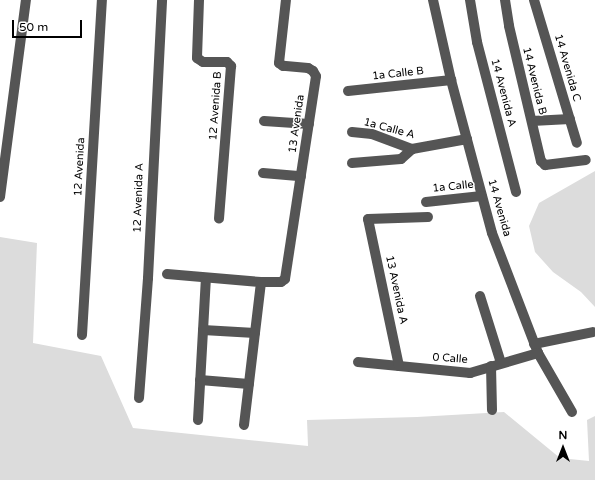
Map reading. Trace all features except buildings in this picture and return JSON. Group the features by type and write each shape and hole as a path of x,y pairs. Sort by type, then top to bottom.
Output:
{"street":[{"path":"0,197 26,0"},
{"name":"12 Avenida","path":"82,335 102,0"},
{"name":"12 Avenida A","path":"139,398 148,278 162,0"},
{"name":"12 Avenida B","path":"199,0 197,58 203,62 226,62 231,66 219,219"},
{"name":"13 Avenida","path":"261,282 282,282 285,279 316,76 313,71 283,66 279,63 286,0"},
{"name":"14 Avenida","path":"433,0 451,80 492,233 536,348 572,412"},
{"name":"14 Avenida A","path":"470,0 477,42 516,192"},
{"name":"14 Avenida B","path":"505,0 509,26 539,154 545,165 586,160"},
{"name":"14 Avenida C","path":"534,0 577,143"},
{"name":"1a Calle B","path":"348,91 451,80"},
{"path":"532,121 570,119"},
{"path":"264,121 309,124"},
{"name":"1a Calle A","path":"352,132 372,134 412,149 467,139"},
{"path":"352,163 400,159 412,149"},
{"path":"263,174 301,176"},
{"name":"1a Calle","path":"426,202 482,196"},
{"name":"13 Avenida A","path":"399,366 368,219 428,217"},
{"path":"167,274 261,282 244,425"},
{"path":"198,420 206,278"},
{"path":"480,296 501,363"},
{"path":"203,330 255,333"},
{"name":"0 Calle","path":"358,362 470,373 501,363 536,348 593,332"},
{"path":"491,366 492,410"},
{"path":"200,380 249,384"}],"shaded area":[{"path":"595,171 595,307 581,292 553,272 535,252 529,226 539,203"},
{"path":"0,237 37,243 33,343 101,356 133,428 308,446 307,420 417,417 504,412 560,458 589,461 587,420 595,416 595,480 0,480"}]}
